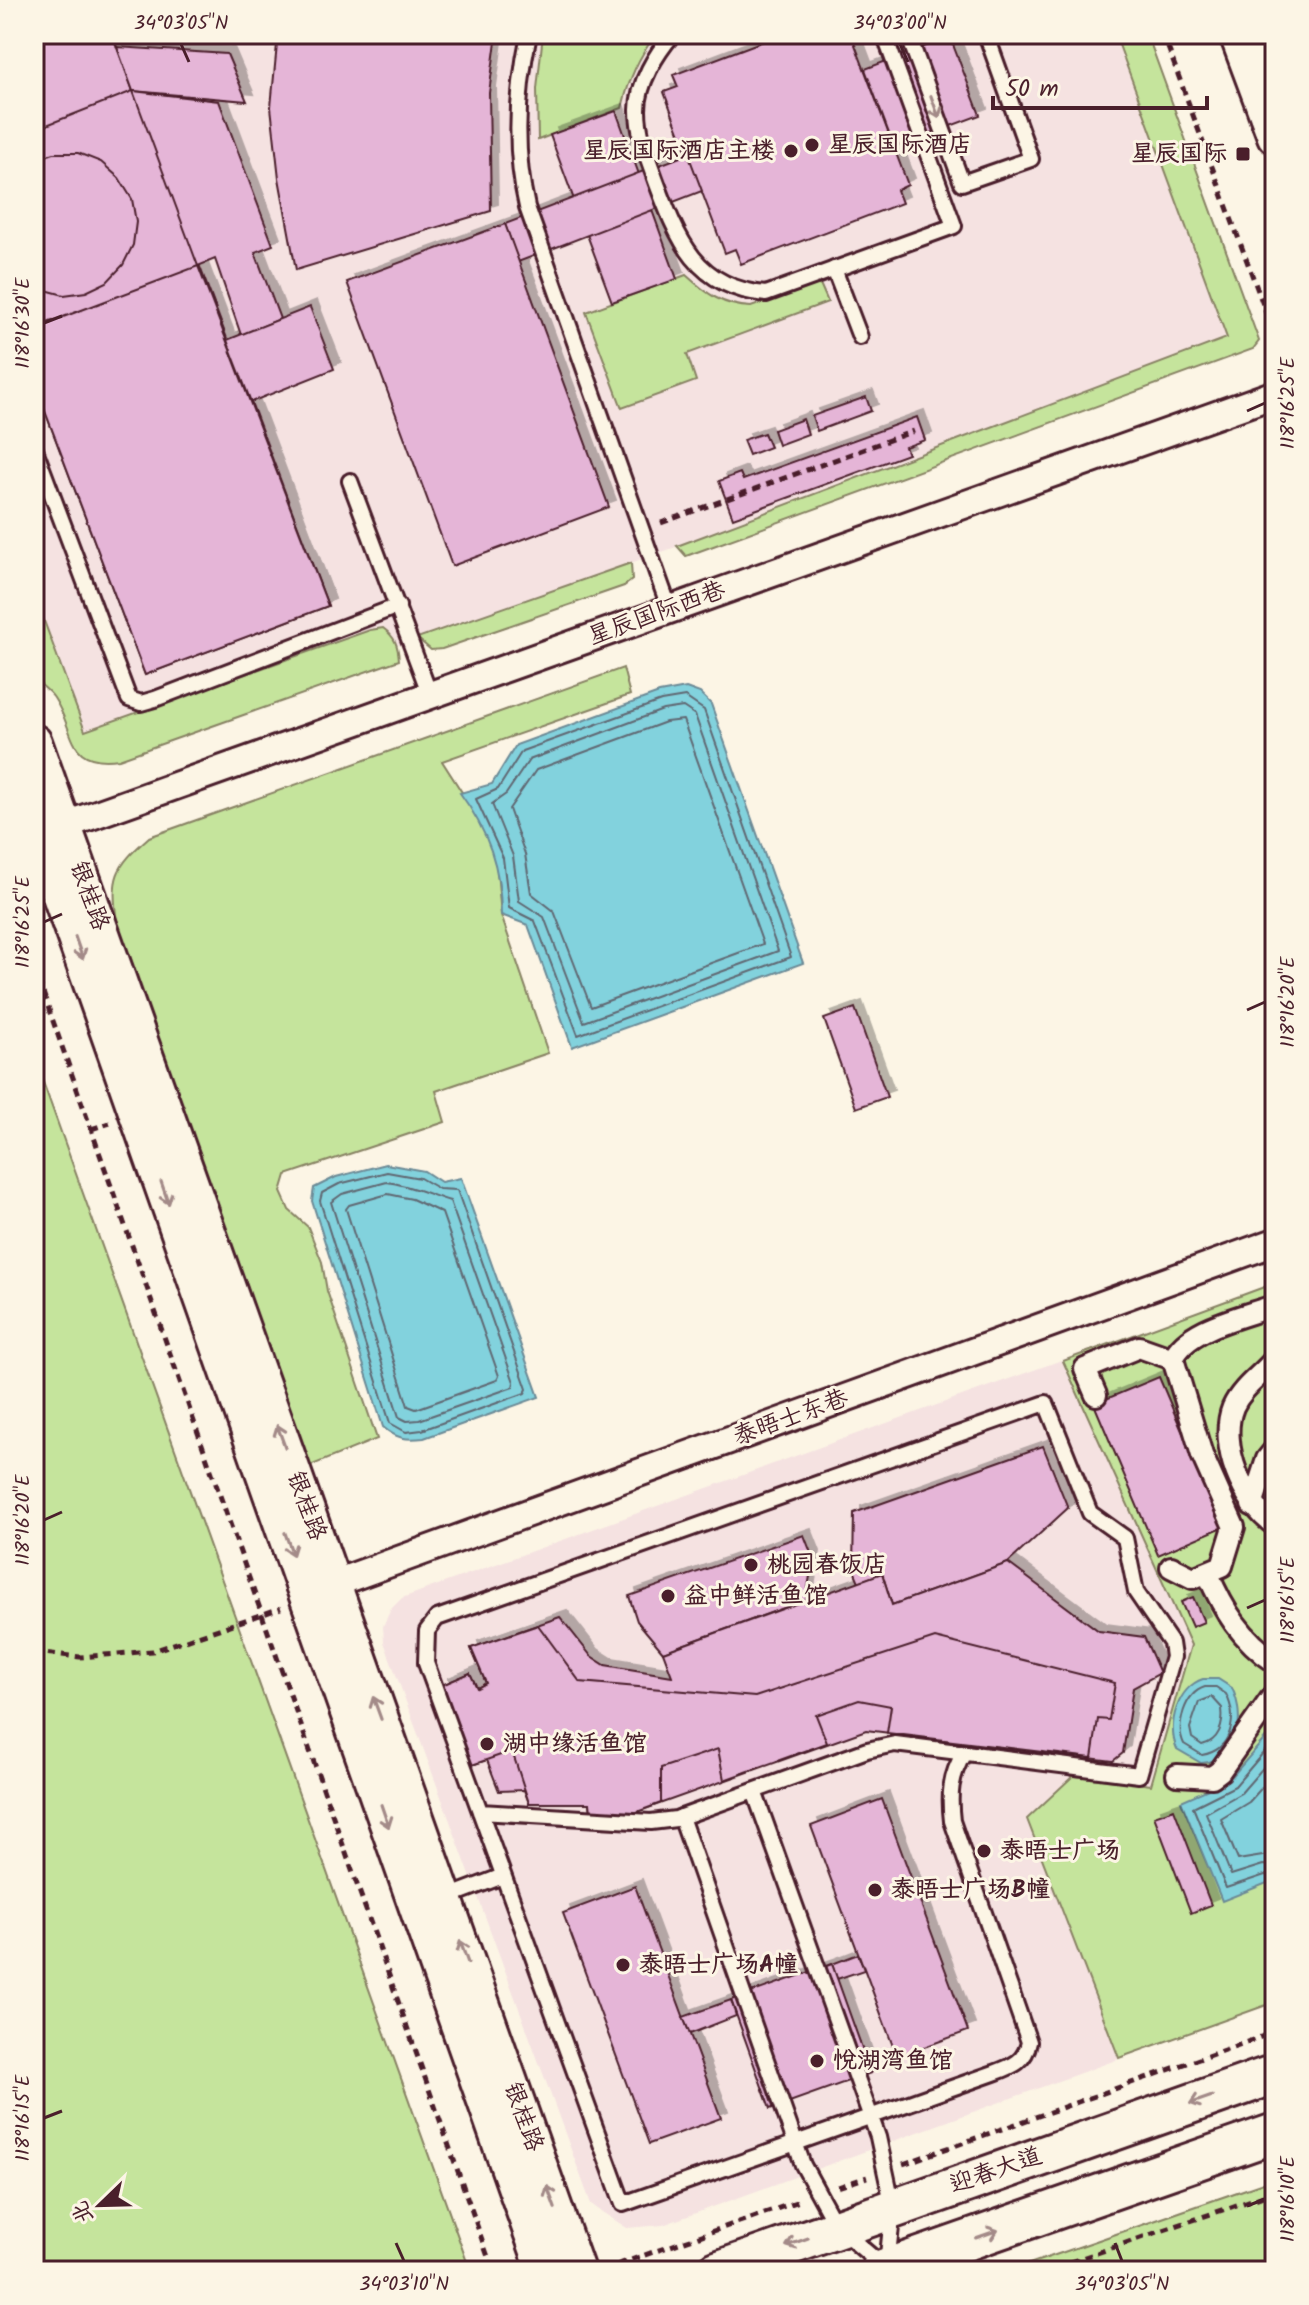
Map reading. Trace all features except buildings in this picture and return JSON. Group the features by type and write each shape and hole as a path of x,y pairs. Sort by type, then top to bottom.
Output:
{"main road":[{"name":"迎春大道","path":"717,2271 1275,2074"},
{"path":"883,2270 1275,2133"}],"street":[{"path":"1237,34 1275,136"},
{"path":"1266,34 1275,58"},
{"name":"星辰国际西巷","path":"45,827 430,695 1275,394"},
{"name":"银桂路","path":"34,742 45,827 316,1592 545,2271"},
{"name":"泰晤士东巷","path":"316,1592 1275,1242"},
{"path":"1171,1567 1193,1578 1222,1566 1234,1527 1202,1455 1173,1359 1178,1346 1192,1337 1275,1305"},
{"path":"1096,1395 1085,1369 1139,1347 1173,1359"},
{"path":"1275,1359 1252,1380 1234,1405 1229,1426 1236,1466 1252,1505 1275,1525"},
{"path":"1252,1505 1267,1459 1275,1449"},
{"path":"1208,1574 1231,1620 1246,1638 1275,1662"},
{"name":"银桂路","path":"316,1592 445,1898 577,2271"},
{"path":"1177,1775 1212,1777 1220,1771 1275,1693"}],"lane":[{"path":"529,34 520,103 521,179 527,207 670,610"},
{"path":"673,34 643,83 638,109 641,140 674,232 701,270 737,291 766,294 954,226 884,34"},
{"path":"908,34 962,183 1031,159 986,34"},
{"path":"834,269 860,337"},
{"path":"34,447 129,699 141,703 155,699 398,606"},
{"path":"350,481 430,695"},
{"path":"480,1812 651,1822 681,1817 867,1750 895,1744 1139,1775 1173,1657 1171,1643 1136,1592 1131,1554 1125,1538 1090,1513 1046,1403 437,1618 427,1631 426,1663 503,1876 623,2204 1015,2065 1027,2055 1029,2042 952,1821 949,1795 953,1770 964,1753"},
{"path":"754,1791 870,2117 885,2170 893,2207 883,2270"},
{"path":"681,1817 795,2143 837,2227 883,2270"},
{"path":"445,1898 503,1876"}],"path":[{"path":"1163,34 1275,337"},
{"path":"642,530 914,431"},
{"path":"34,967 493,2271"},
{"path":"34,1652 80,1657 153,1651 263,1614 316,1592"},
{"path":"600,2271 1275,2032"},
{"path":"1044,2271 1275,2192"}],"shaded area":[{"path":"34,34 1147,34 1259,341 93,753 34,594"},
{"name":"泰晤士广场","path":"1275,1283 1275,2002 663,2225 627,2228 591,2204 384,1642 383,1626 391,1609 402,1598"}],"green space":[{"path":"543,34 656,34 635,69 622,108 538,140 537,89"},
{"path":"1115,34 1147,34 1259,341 1253,349 686,556 677,546 1227,338"},
{"path":"686,275 716,298 741,306 751,307 816,284 821,286 828,302 687,354 696,381 622,408 586,312"},
{"path":"631,563 632,580 624,586 442,649 431,650 417,638"},
{"path":"34,594 85,731 370,630 383,628 393,638 399,660 119,759 102,760 81,752 54,698 34,675"},
{"path":"623,668 630,695 442,761 481,822 496,860 501,915 548,1053 436,1091 445,1122 286,1175 281,1192 289,1210 308,1227 322,1262 327,1291 377,1439 310,1466 117,923 115,884 118,874 128,857 149,837"},
{"path":"34,1057 467,2262 442,2271 34,2271"},
{"path":"1275,1283 1275,2002 1119,2058 1027,1819 1073,1776 1151,1785 1191,1645 1063,1361"},
{"path":"1275,2179 1275,2271 1009,2271"}],"water":[{"path":"686,688 700,693 711,704 803,963 572,1047 528,925 501,915 499,881 491,851 478,821 460,793 492,784 516,745 659,693"},
{"path":"386,1164 424,1171 441,1182 461,1178 539,1397 424,1438 402,1438 383,1427 312,1201 314,1188 336,1177"},
{"path":"1203,1679 1218,1679 1232,1688 1239,1724 1232,1746 1214,1760 1201,1763 1177,1749 1173,1729 1181,1698 1194,1683"},
{"path":"1275,1727 1275,1884 1267,1883 1222,1901 1181,1801 1229,1780"}],"place":[{"name":"星辰国际酒店","path":"812,145"},
{"name":"星辰国际酒店主楼","path":"791,151"},
{"name":"星辰国际","path":"1243,154"},
{"name":"桃园春饭店","path":"751,1565"},
{"name":"益中鲜活鱼馆","path":"668,1596"},
{"name":"湖中缘活鱼馆","path":"487,1744"},
{"name":"泰晤士广场","path":"984,1851"},
{"name":"泰晤士广场B幢","path":"875,1890"},
{"name":"泰晤士广场A幢","path":"623,1965"},
{"name":"悦湖湾鱼馆","path":"817,2061"}]}
